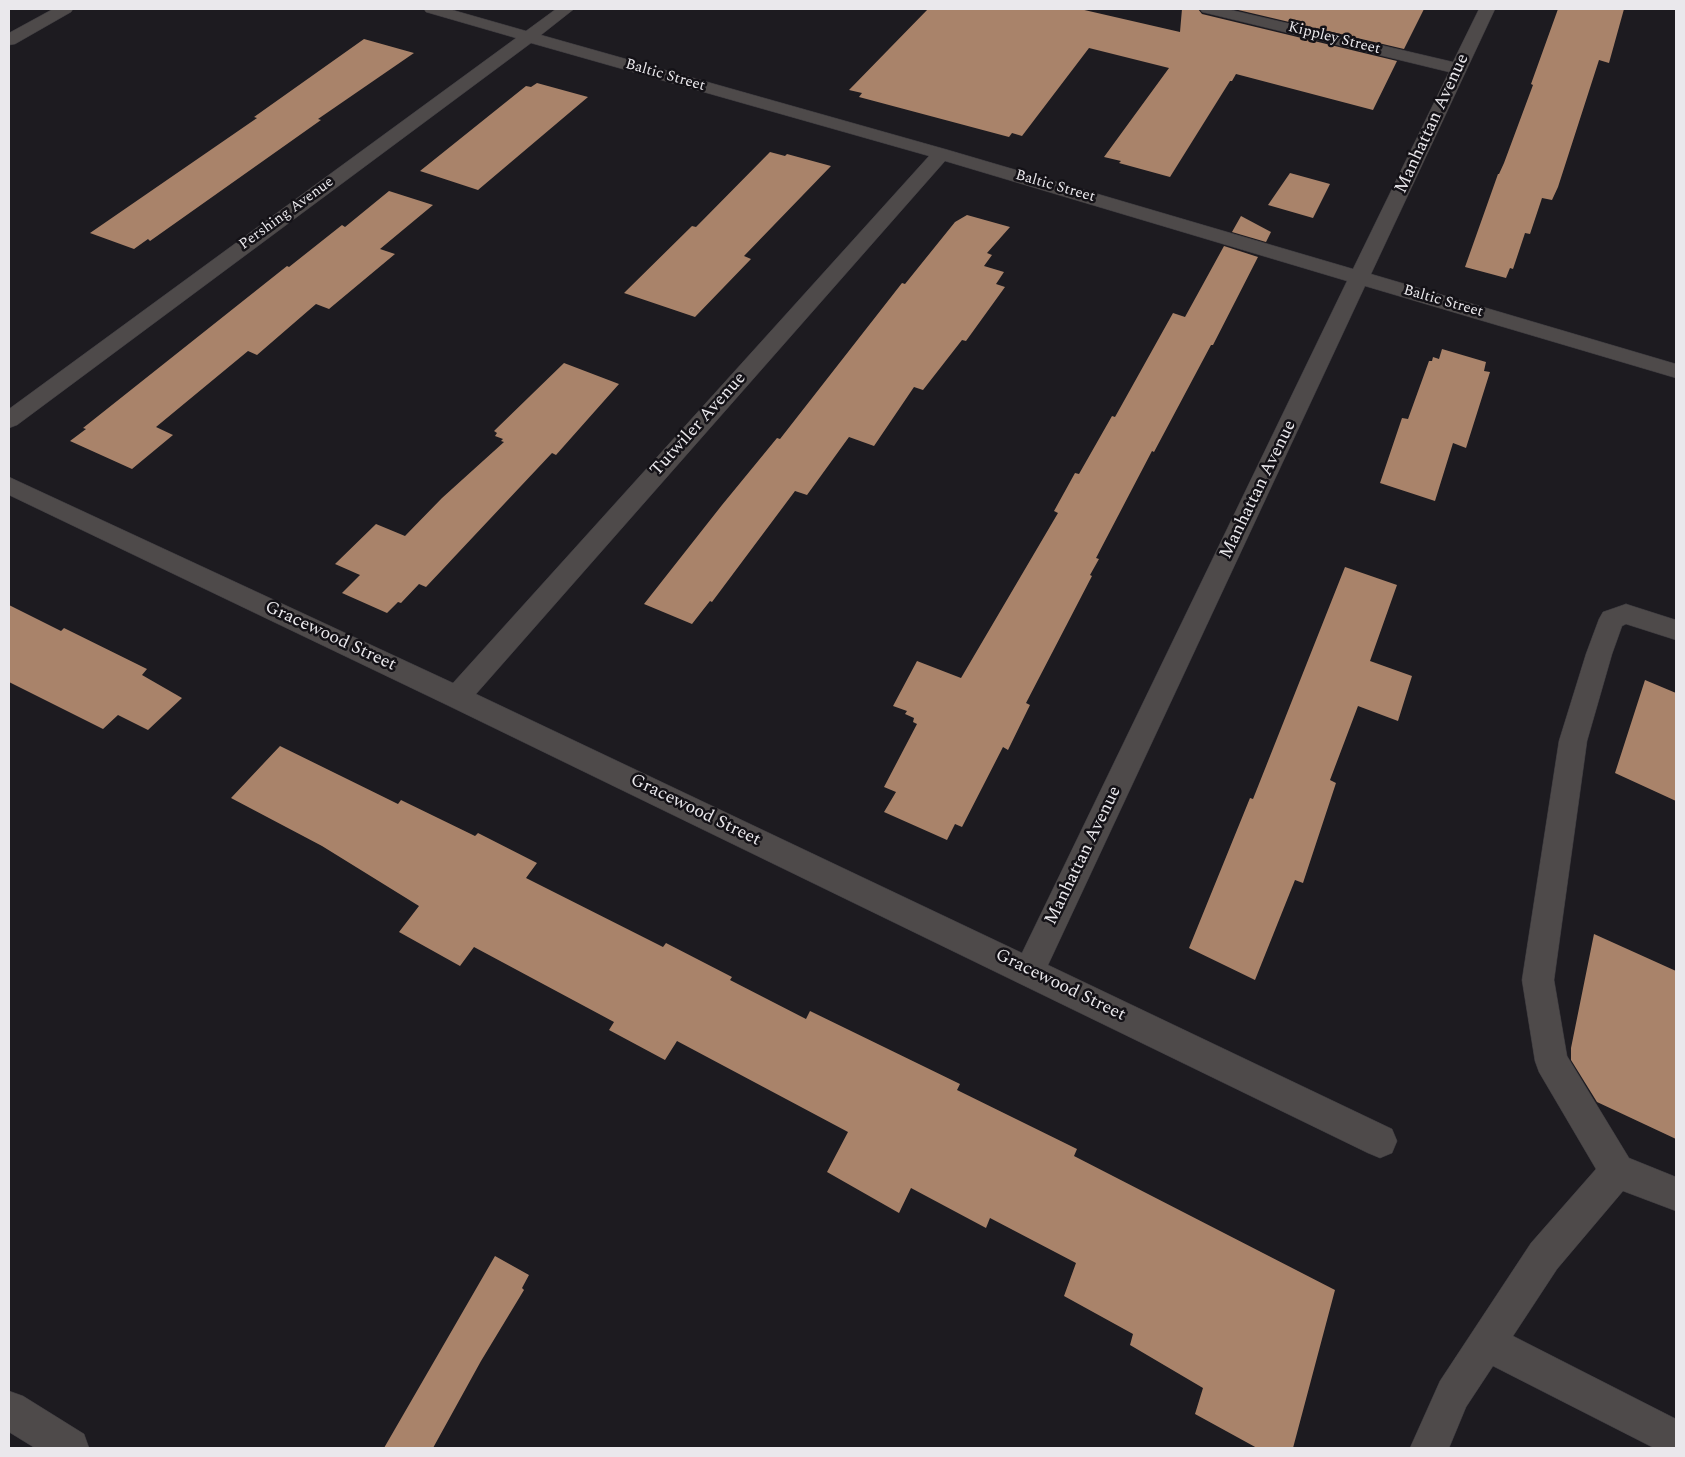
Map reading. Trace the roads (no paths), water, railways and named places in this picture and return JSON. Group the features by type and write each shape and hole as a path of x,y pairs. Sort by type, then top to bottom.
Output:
{"street":[{"path":"9,40 65,9"},
{"name":"Baltic Street","path":"432,9 941,154 1676,371"},
{"name":"Pershing Avenue","path":"9,420 566,9"},
{"name":"Kippley Street","path":"1208,9 1460,70"},
{"name":"Manhattan Avenue","path":"1029,971 1460,70 1487,9"},
{"name":"Tutwiler Avenue","path":"457,697 941,154"},
{"name":"Gracewood Street","path":"9,485 457,697 1380,1141"},
{"path":"1676,630 1626,614 1612,620 1599,654 1574,741 1538,980 1551,1061 1617,1171 1676,1194"},
{"path":"1430,1448 1453,1394 1544,1256 1617,1171"},
{"path":"1487,1343 1676,1439"},
{"path":"9,1410 70,1448"}]}
